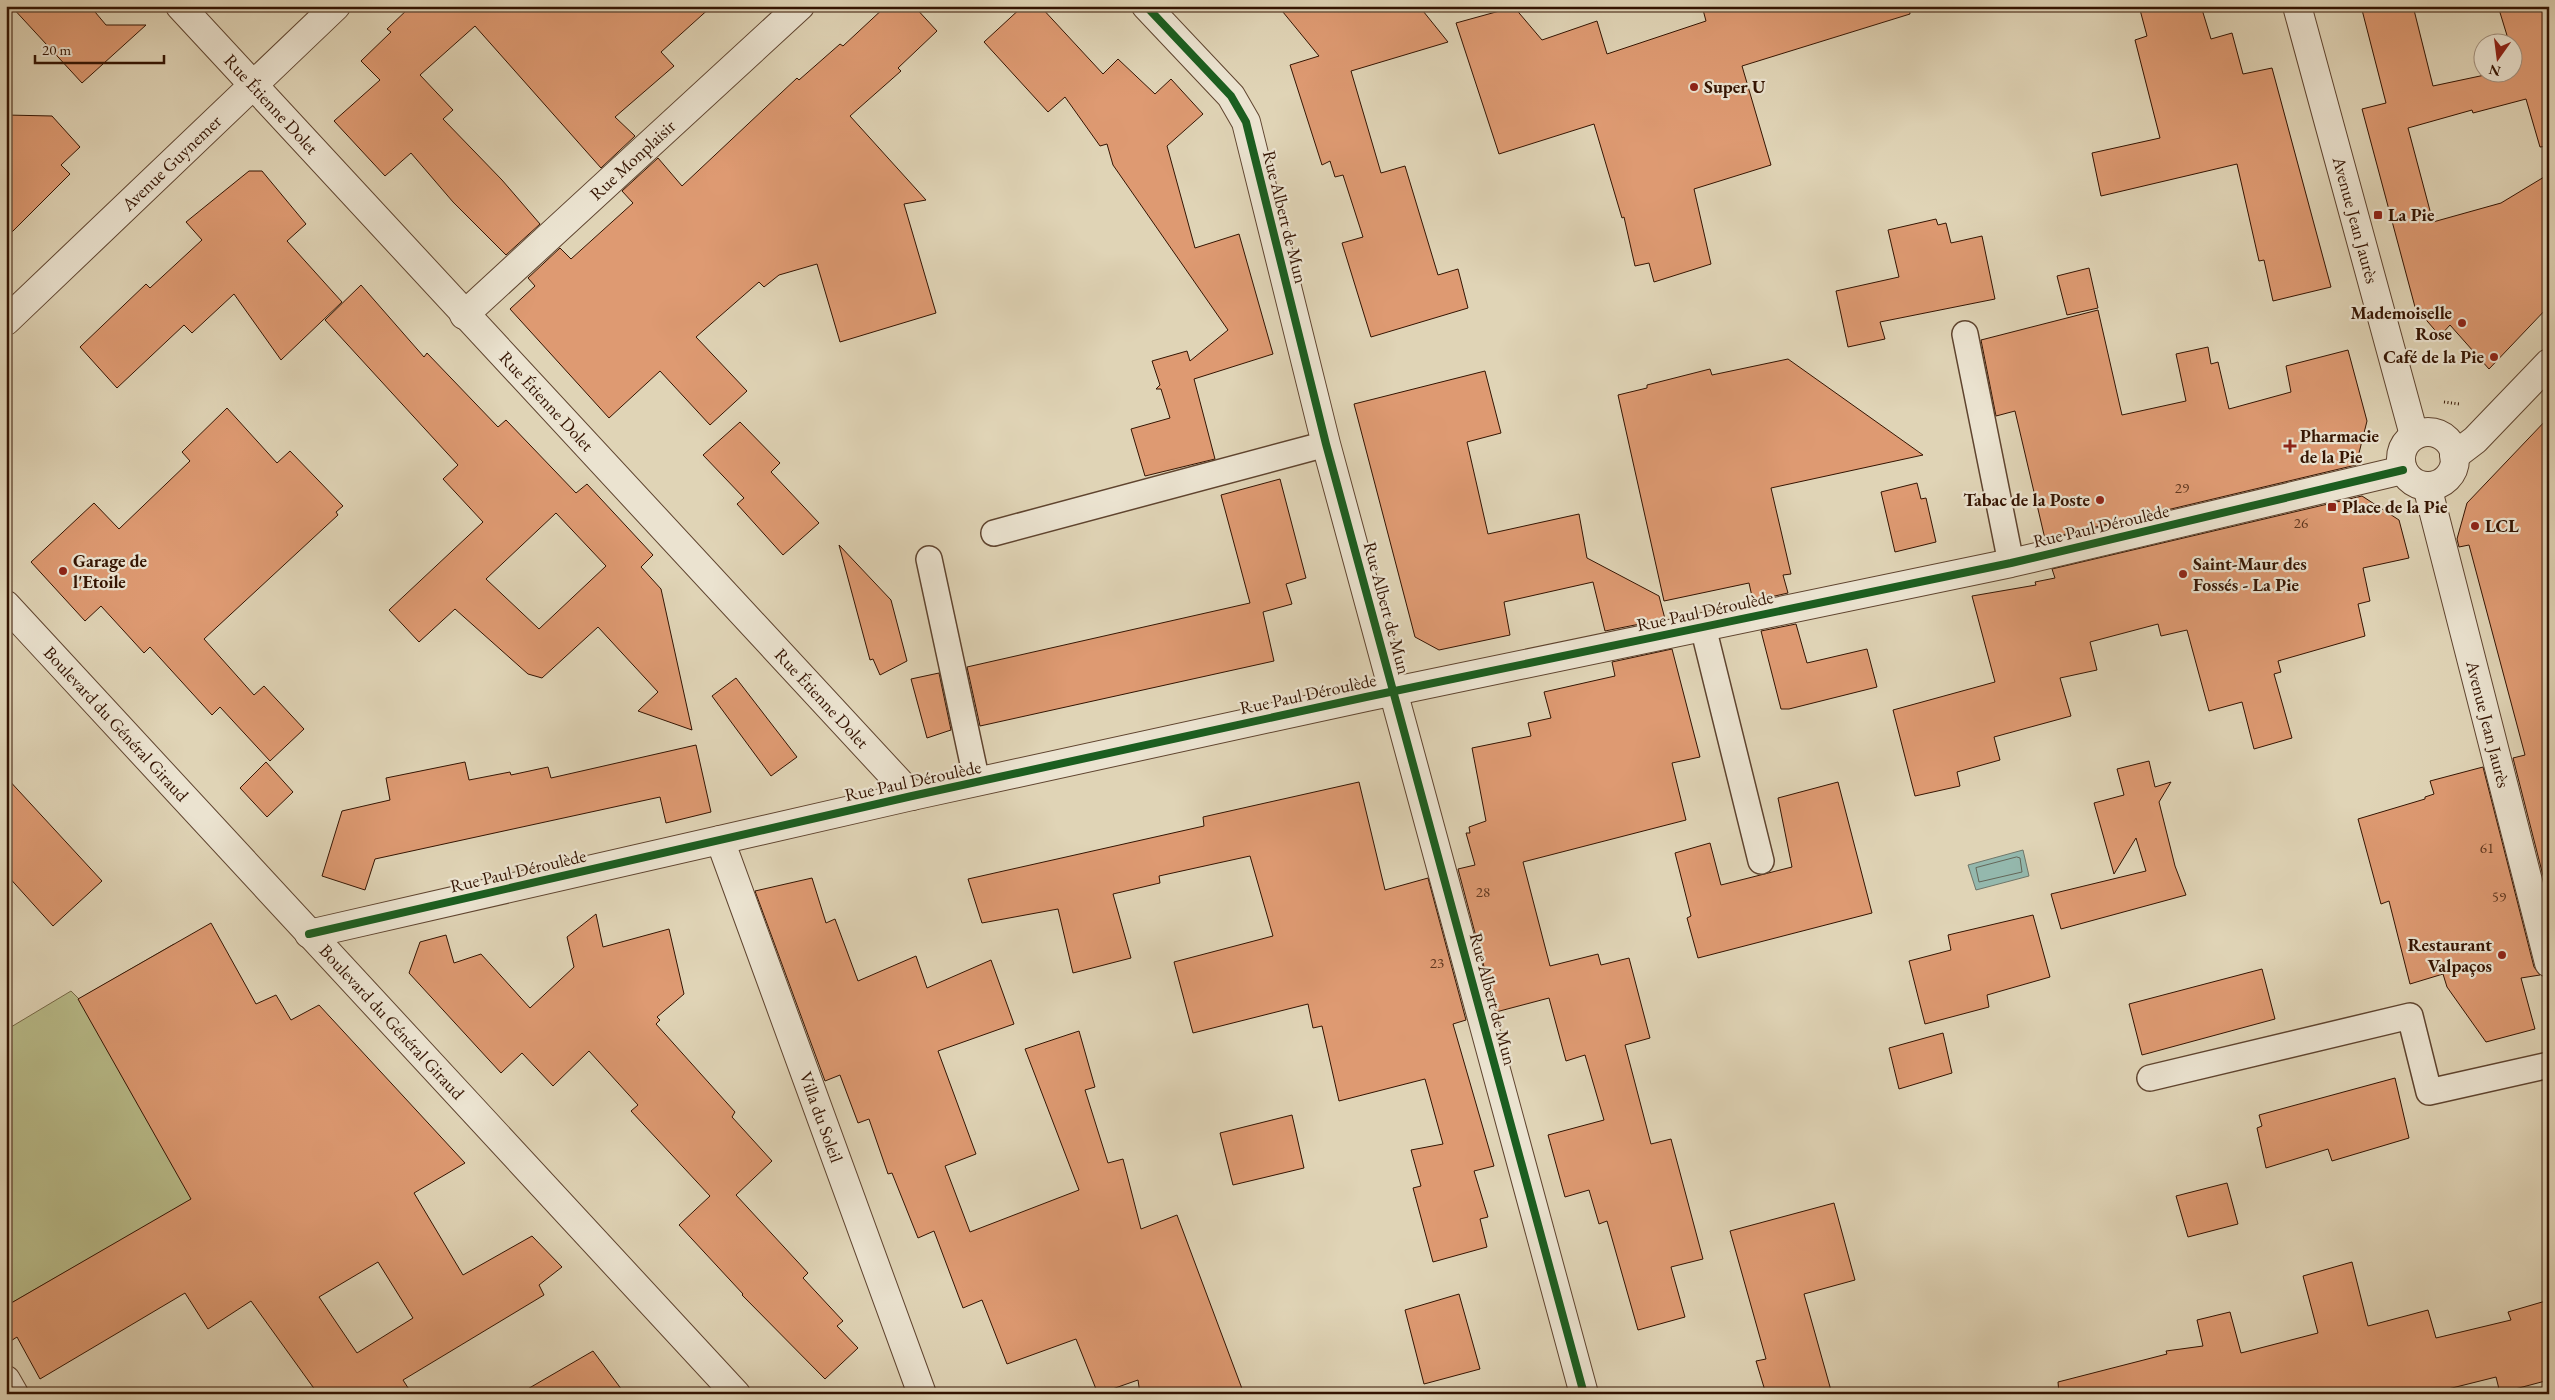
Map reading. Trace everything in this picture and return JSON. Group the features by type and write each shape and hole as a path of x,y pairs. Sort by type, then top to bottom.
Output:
{"street":[{"name":"Rue Étienne Dolet","path":"180,6 464,315 912,796"},
{"name":"Avenue Guynemer","path":"6,321 336,6"},
{"name":"Rue Monplaisir","path":"464,315 800,6"},
{"name":"Avenue Jean Jaurès","path":"2297,6 2414,435"},
{"name":"Rue Albert de Mun","path":"1158,10 1231,96 1246,122 1326,444 1584,1394"},
{"path":"2454,456 2475,440 2549,363"},
{"path":"2423,432 2440,434 2452,447 2454,456 2454,464 2448,478 2434,485 2426,486 2412,481 2403,470 2401,454 2403,447 2414,435 2423,432"},
{"name":"Rue Paul Déroulède","path":"309,934 912,796 1394,691 2011,563 2403,470"},
{"name":"Avenue Jean Jaurès","path":"2426,486 2549,963"},
{"name":"Boulevard du Général Giraud","path":"6,605 736,1394"},
{"name":"Villa du Soleil","path":"720,840 922,1394"},
{"path":"6,1380 14,1394"}],"lane":[{"path":"1965,334 2011,563"},
{"path":"994,533 1326,444"},
{"path":"929,559 977,782"},
{"path":"1703,627 1761,861"},
{"path":"2150,1078 2410,1016 2429,1092 2549,1065"}],"path":[{"path":"2441,400 2446,404 2464,404"}],"green space":[{"path":"174,944 287,1145 6,1306 6,1030 71,991 79,999"}],"water":[{"path":"2023,850 2029,876 1976,890 1968,865"}],"building":[{"path":"11,6 90,6 106,25 146,25 82,83"},
{"path":"411,6 712,6 661,52 674,66 615,117 635,136 601,168 475,26 420,75 453,110 443,119 502,180 540,224 506,255 453,202 411,153 385,176 334,121 380,80 361,61 391,32 387,29"},
{"path":"886,6 914,6 937,31 898,68 901,71 850,116 926,200 904,204 936,313 840,342 817,264 779,275 764,287 759,282 696,337 747,391 710,425 660,371 609,418 510,309 535,286 528,278 560,248 571,259 633,203 622,191 658,158 682,186 797,78 799,80 840,44 843,46"},
{"path":"1023,6 1040,6 1103,74 1118,59 1155,94 1171,79 1203,114 1167,146 1195,248 1239,234 1273,354 1194,379 1215,459 1145,476 1131,429 1170,418 1161,389 1156,389 1160,385 1152,361 1187,351 1190,361 1228,330 1113,165 1107,144 1100,146 1065,97 1048,112 984,42"},
{"path":"1278,6 1419,6 1448,42 1351,71 1381,173 1405,166 1438,275 1458,269 1468,308 1371,337 1342,243 1363,237 1343,175 1335,177 1330,161 1322,165 1290,65 1319,56"},
{"path":"1702,6 1909,6 1910,14 1742,66 1771,165 1694,189 1711,264 1654,282 1649,263 1635,266 1624,217 1622,218 1594,124 1499,154 1456,23 1514,7 1542,40 1597,21 1607,54 1706,21"},
{"path":"2139,6 2201,6 2211,39 2232,33 2243,74 2272,68 2331,287 2273,301 2264,260 2259,261 2237,164 2101,196 2092,153 2160,138 2135,40 2147,36"},
{"path":"2361,6 2413,6 2433,86 2472,78 2472,82 2522,82 2522,32 2506,32 2498,6 2549,6 2549,146 2540,147 2526,99 2473,113 2472,110 2408,128 2433,222 2501,203 2549,174 2549,306 2489,369 2450,325 2440,336 2415,307 2362,109 2386,103"},
{"path":"6,115 52,116 80,147 61,165 70,174 6,238"},
{"path":"249,171 262,171 306,224 287,241 342,302 281,360 234,294 192,333 184,325 117,388 80,347 146,284 150,288 202,240 186,222"},
{"path":"1936,219 1938,225 1946,223 1951,243 1982,236 1995,299 1880,322 1885,339 1848,347 1836,291 1899,277 1888,230"},
{"path":"2089,268 2098,308 2067,315 2057,276"},
{"path":"361,285 424,357 427,353 498,427 506,420 576,493 587,484 653,555 641,567 661,589 692,730 638,711 658,692 598,627 542,678 528,674 455,609 419,642 389,610 483,522 443,479 458,465 325,320","holes":["556,513 606,566 539,629 486,579"]},
{"path":"2098,310 2122,415 2186,401 2176,354 2208,347 2211,364 2218,362 2229,409 2291,392 2286,366 2348,350 2367,421 2356,465 2045,539 2015,411 1996,416 1981,340"},
{"path":"1788,359 1923,455 1771,488 1791,574 1783,575 1788,593 1753,601 1749,583 1664,601 1618,395 1647,388 1647,385 1710,369 1712,375"},
{"path":"1485,371 1501,433 1467,442 1488,534 1579,514 1587,558 1659,596 1665,619 1605,631 1593,582 1504,602 1510,635 1439,650 1415,637 1354,404"},
{"path":"227,408 277,463 290,451 343,506 336,512 338,515 204,639 254,695 264,686 304,729 270,761 220,707 212,715 150,647 144,653 101,606 85,621 31,562 94,503 119,529 190,461 182,452"},
{"path":"2549,417 2549,899 2513,758 2525,755 2469,545 2459,547 2457,539 2467,503"},
{"path":"740,422 780,463 771,472 819,523 783,555 737,504 744,498 703,455"},
{"path":"1280,479 1306,578 1286,584 1292,604 1263,612 1274,661 980,726 967,667 1250,603 1221,495"},
{"path":"1917,483 1921,499 1926,498 1936,542 1895,552 1881,492"},
{"path":"2362,496 2399,520 2409,558 2363,568 2370,601 2358,604 2365,636 2278,661 2281,672 2274,674 2292,738 2254,749 2242,702 2209,711 2187,630 2161,636 2158,624 2090,642 2097,670 2060,678 2071,716 1994,737 2000,760 1957,772 1960,786 1915,796 1893,710 1995,682 1972,596 2036,585 2035,582 2055,578 2052,569"},
{"path":"839,545 891,600 907,661 880,675 873,659 870,660"},
{"path":"1796,624 1807,663 1867,649 1877,687 1789,709 1781,709 1761,631"},
{"path":"1672,649 1700,757 1672,763 1686,820 1523,862 1550,966 1598,954 1601,965 1629,958 1650,1038 1625,1045 1651,1144 1671,1139 1703,1259 1671,1267 1685,1317 1638,1330 1607,1221 1599,1224 1589,1190 1565,1197 1548,1135 1604,1120 1585,1055 1566,1061 1549,998 1496,1012 1458,869 1475,865 1466,833 1470,833 1469,827 1486,821 1472,748 1531,736 1528,723 1551,718 1544,692 1615,676 1612,662"},
{"path":"939,673 951,730 927,738 911,679"},
{"path":"736,678 797,757 771,776 712,696"},
{"path":"696,745 711,812 666,823 660,797 375,859 365,890 322,876 342,811 390,800 386,778 465,762 469,780 510,772 511,775 548,767 551,778"},
{"path":"2149,761 2155,787 2171,782 2159,802 2175,866 2186,895 2061,929 2051,894 2146,871 2136,838 2114,874 2094,803 2124,795 2117,769"},
{"path":"266,762 293,792 267,817 240,788"},
{"path":"2483,767 2534,967 2540,975 2521,978 2535,1029 2486,1042 2447,987 2443,974 2410,984 2389,901 2381,904 2358,819 2425,799 2425,797 2434,794 2430,781"},
{"path":"6,777 102,881 53,926 6,874"},
{"path":"1359,782 1385,890 1428,878 1466,1020 1453,1024 1494,1166 1474,1171 1488,1217 1480,1219 1487,1247 1433,1262 1413,1188 1421,1186 1411,1150 1443,1144 1425,1079 1339,1101 1322,1026 1313,1028 1308,1004 1193,1033 1174,962 1273,936 1250,856 1159,876 1160,883 1113,894 1131,958 1073,973 1058,909 982,923 968,879 1204,826 1203,817"},
{"path":"1838,782 1872,913 1698,958 1687,918 1691,916 1675,853 1710,843 1721,885 1792,867 1778,798"},
{"path":"812,878 826,923 835,919 858,981 916,956 927,988 991,960 1014,1024 938,1051 976,1154 945,1166 970,1232 1079,1190 1025,1049 1079,1031 1095,1087 1085,1090 1108,1163 1123,1159 1141,1229 1177,1215 1244,1394 1140,1394 1138,1380 1098,1394 1076,1339 1007,1364 982,1300 963,1308 934,1231 918,1238 892,1173 888,1174 869,1119 858,1123 840,1075 825,1081 755,891"},
{"path":"596,914 603,947 669,929 684,994 657,1017 660,1020 656,1024 735,1112 732,1117 772,1161 736,1195 808,1273 803,1278 843,1321 837,1326 858,1348 825,1379 742,1295 679,1225 710,1196 631,1111 638,1105 589,1051 553,1086 522,1053 501,1073 409,973 420,942 446,935 454,963 481,954 530,1008 574,967 567,937"},
{"path":"2033,915 2050,977 1987,995 1989,1007 1925,1024 1909,961 1951,950 1948,935"},
{"path":"211,923 256,1004 276,995 291,1020 319,1005 465,1163 414,1193 463,1275 532,1236 562,1267 539,1285 544,1295 403,1380 412,1394 318,1394 251,1301 208,1329 185,1293 40,1379 17,1337 6,1344 6,1306 191,1199 78,999","holes":["378,1262 413,1318 357,1353 319,1297"]},
{"path":"2262,969 2275,1019 2142,1055 2129,1004"},
{"path":"1943,1033 1952,1073 1899,1089 1889,1048"},
{"path":"2395,1078 2409,1138 2332,1161 2328,1149 2266,1168 2257,1128 2262,1126 2259,1115"},
{"path":"1292,1115 1304,1168 1233,1185 1220,1133"},
{"path":"2227,1183 2238,1224 2188,1237 2176,1196"},
{"path":"1834,1203 1855,1280 1804,1294 1832,1394 1766,1394 1756,1361 1766,1359 1730,1231"},
{"path":"2352,1262 2368,1326 2428,1310 2436,1338 2511,1320 2508,1312 2549,1300 2549,1380 2500,1393 2496,1377 2428,1394 2059,1394 2058,1382 2167,1354 2166,1351 2203,1346 2197,1320 2230,1312 2241,1353 2318,1333 2303,1276"},
{"path":"1459,1294 1480,1369 1424,1384 1405,1310"},
{"path":"593,1351 625,1394 519,1394"}],"cycle path":[{"path":"1146,6 1231,96 1246,122 1326,444 1584,1394"},
{"path":"309,934 912,796 1366,697 2011,563 2403,470"}],"place":[{"name":"Super U","path":"1694,87"},
{"name":"La Pie","path":"2378,215"},
{"name":"Mademoiselle Rose","path":"2462,323"},
{"name":"Café de la Pie","path":"2494,357"},
{"name":"Pharmacie de la Pie","path":"2290,446"},
{"name":"Tabac de la Poste","path":"2100,500"},
{"name":"Place de la Pie","path":"2332,507"},
{"name":"LCL","path":"2475,526"},
{"name":"Garage de l'Etoile","path":"63,571"},
{"name":"Saint-Maur des Fossés - La Pie","path":"2183,574"},
{"name":"Restaurant Valpaços","path":"2502,955"}]}
